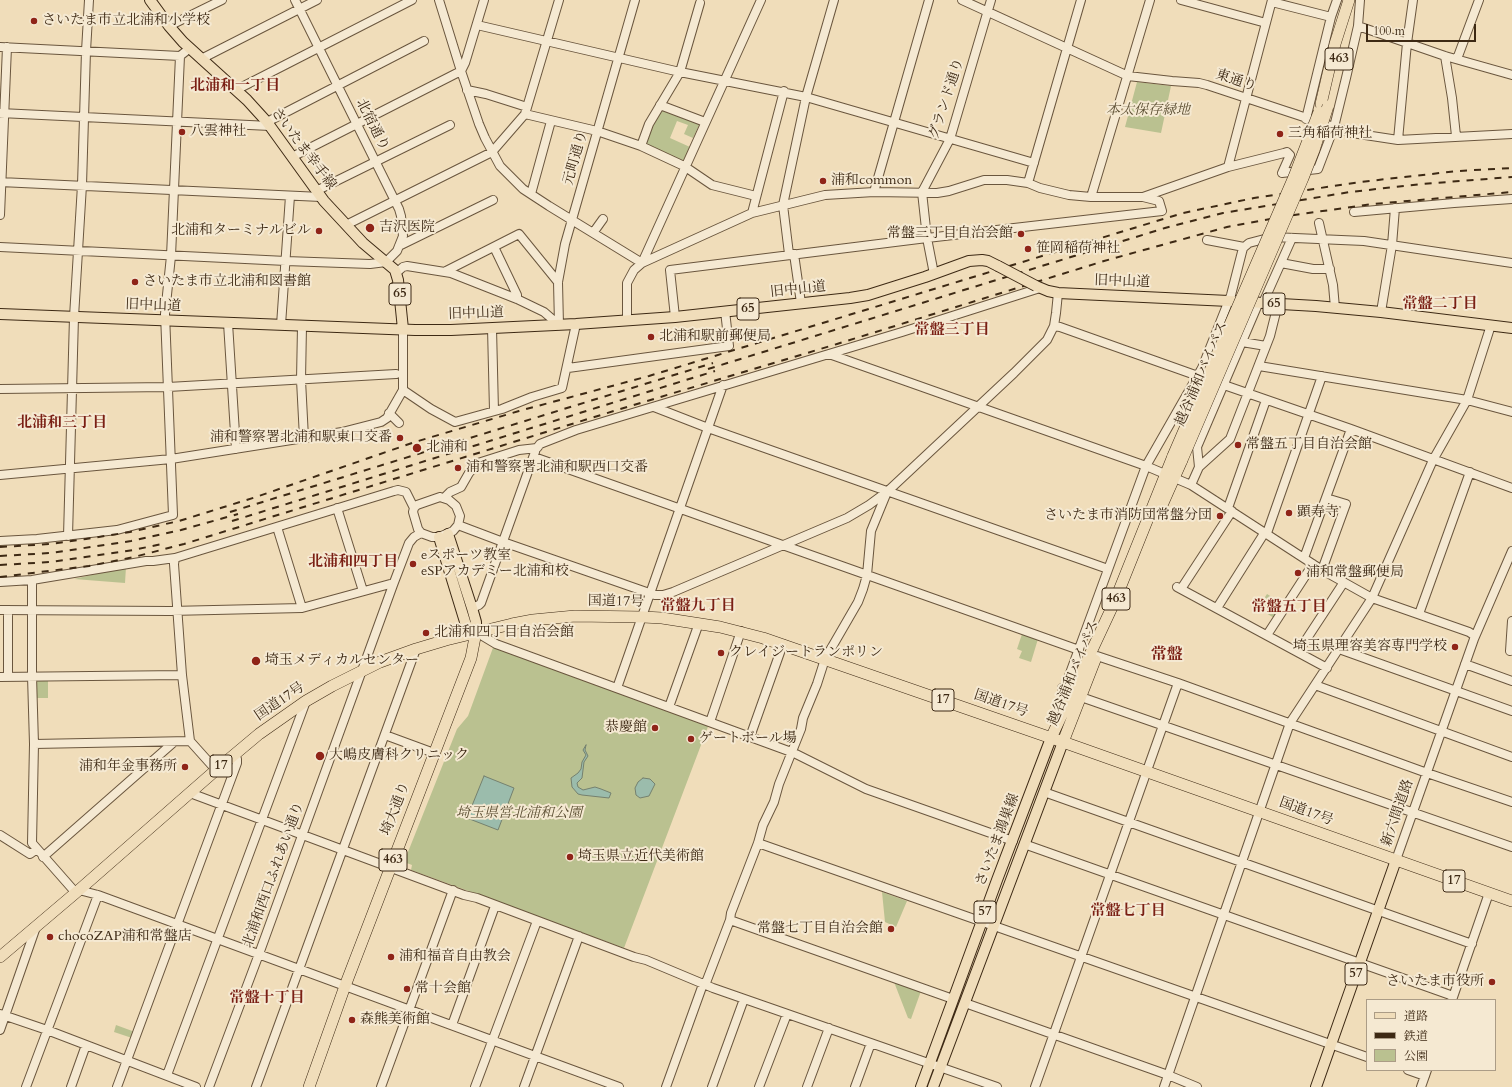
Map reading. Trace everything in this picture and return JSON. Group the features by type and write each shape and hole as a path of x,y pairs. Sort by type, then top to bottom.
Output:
{"highway":[{"name":"越谷浦和バイパス","path":"1051,738 1114,603 1178,458 1306,147 1321,104 1335,44 1349,0"},
{"name":"越谷浦和バイパス","path":"1062,742 1170,476"},
{"name":"国道17号","path":"0,957 77,892 216,770 271,725 306,701 362,671 397,655 476,632 512,624 575,616 643,617 700,623 741,631 825,658 1396,860"},
{"name":"埼大通り","path":"309,1087 345,986 471,658 476,632"},
{"name":"17","path":"1396,860 1512,901"}],"main road":[{"name":"さいたま幸手線","path":"150,0 170,26 190,48 236,90 268,124 318,194 367,248 392,267 396,273"},
{"name":"旧中山道","path":"0,314 444,330 559,325 676,317 858,297 976,260 988,261 1038,287 1058,293 1229,301 1335,308 1512,328"},
{"name":"65","path":"396,273 402,310 403,329"},
{"path":"444,535 472,608 476,622 476,632"},
{"path":"444,535 466,625 476,632"},
{"name":"さいたま鴻巣線","path":"921,1087 1051,738"},
{"name":"さいたま鴻巣線","path":"933,1087 1062,742"},
{"name":"新六間道路","path":"1316,1087 1396,860"}],"street":[{"path":"68,536 74,317 82,186 86,51 90,0"},
{"path":"170,26 222,0"},
{"name":"北宿通り","path":"295,0 399,208 403,236 397,250 386,262"},
{"path":"201,58 316,0"},
{"path":"236,90 412,0"},
{"path":"439,0 479,124 500,166 523,189 642,263"},
{"path":"292,158 461,71 484,0"},
{"path":"346,225 492,152 526,110 559,0"},
{"name":"元町通り","path":"559,325 558,282 561,264 572,220 635,0"},
{"path":"642,263 684,166 761,0"},
{"path":"801,303 783,205 806,97 834,0"},
{"path":"874,192 929,0"},
{"name":"東通り","path":"962,0 1128,76 1199,83 1352,134 1398,140 1512,134"},
{"name":"グランド通り","path":"922,192 950,139 991,0"},
{"path":"1028,183 1081,0"},
{"path":"1091,197 1150,0"},
{"path":"1181,0 1266,23"},
{"path":"1306,119 1331,17 1337,0"},
{"path":"1143,197 1228,167 1287,152 1290,155 1290,158 1282,172 1318,169 1334,127 1358,26 1360,0"},
{"path":"1398,140 1407,43 1413,0"},
{"path":"1457,59 1478,0"},
{"path":"1228,167 1272,1 1331,17"},
{"path":"641,146 649,124 680,72 700,3"},
{"path":"477,25 680,72 784,91 1034,163"},
{"path":"1358,26 1444,56 1512,75"},
{"path":"2,113 177,122 268,124 338,85 424,41"},
{"path":"0,215 3,47 180,56 190,48"},
{"path":"0,541 37,539 117,530 173,515 166,321 171,256 180,56"},
{"path":"1444,56 1452,98 1456,136"},
{"path":"467,90 486,94 551,121 598,131 641,146 684,166 712,185 756,196"},
{"path":"752,212 784,91"},
{"path":"660,105 705,122"},
{"path":"531,194 551,121"},
{"path":"1,182 290,196 318,194 376,162 450,125"},
{"path":"627,321 627,283 634,270 642,263 752,212 825,195 874,192 937,193 949,191 984,180 1007,180 1028,183 1040,188 1069,195 1091,197 1143,197 1159,201 1162,211 791,254 670,270 676,317"},
{"path":"922,192 927,238 934,274"},
{"path":"281,325 290,196"},
{"path":"1354,212 1512,199"},
{"path":"399,246 493,200"},
{"path":"1381,312 1392,245 1395,208"},
{"path":"593,233 603,219"},
{"path":"1319,223 1330,269 1335,308"},
{"path":"446,271 519,234 558,282"},
{"path":"1062,688 1064,688 1146,466 1198,376 1229,301 1244,247 1248,243 1272,237 1364,241 1512,263"},
{"path":"1199,467 1197,447 1242,342 1292,238"},
{"path":"1207,240 1244,247"},
{"path":"0,247 286,261 370,264 386,262"},
{"path":"494,247 518,295 517,298"},
{"path":"1281,263 1330,269"},
{"path":"396,273 403,267 407,266 446,271 517,298 544,312 559,325"},
{"path":"472,608 481,603 537,448 540,444 576,430 830,354 1038,287"},
{"path":"458,524 503,542 660,596 673,592 847,518 869,505 888,491 1014,373 1047,340 1054,326 1058,293"},
{"path":"1191,485 1199,467 1230,439 1270,336 1278,304"},
{"path":"568,368 729,346 725,311"},
{"path":"228,323 236,449"},
{"path":"403,390 431,409 455,422 494,411 562,388 568,368 576,324"},
{"path":"1164,1087 1290,723 1372,598 1433,460 1466,400 1491,325"},
{"path":"302,326 301,380 304,438"},
{"path":"1054,326 1198,376"},
{"path":"492,328 494,411"},
{"path":"0,475 171,459 351,430 381,422 389,413 403,390 403,329"},
{"path":"1242,342 1266,346"},
{"path":"830,354 1146,466 1191,485 1322,570 1372,598 1469,632 1475,636"},
{"path":"1259,366 1466,400 1512,412"},
{"path":"0,388 72,389 168,387 396,374"},
{"path":"1217,608 1266,533 1322,376"},
{"path":"618,688 723,385"},
{"path":"1224,385 1308,413 1512,488"},
{"path":"1266,400 1230,509 1179,588 1327,668"},
{"path":"654,407 708,428 1108,569"},
{"path":"389,413 399,423"},
{"path":"1304,558 1351,429"},
{"path":"444,498 450,492 461,486 469,473 478,463 519,450 537,448"},
{"path":"534,457 1078,650"},
{"path":"1419,614 1470,472"},
{"path":"0,582 32,580 146,561 175,558 398,490 406,492 414,508 413,512 418,529 421,533 432,537 444,535 453,531 458,524 460,516 456,506 444,498 440,497 417,505 414,508"},
{"path":"666,1087 702,987 705,983 730,920 731,913 758,843 763,825 774,802 779,784 825,658 858,602 867,575 871,531 888,491"},
{"path":"1322,570 1346,504 1326,498"},
{"path":"337,508 363,591"},
{"path":"277,527 302,608"},
{"name":"北浦和西口ふれあい通り","path":"209,1087 409,543 414,537 421,533"},
{"name":"新六間道路","path":"1396,860 1475,636 1512,551"},
{"path":"175,558 174,564 182,675 190,741 216,770"},
{"path":"1268,635 1313,564"},
{"path":"32,580 34,744 32,844 77,892 98,895 619,1087"},
{"path":"1298,652 1344,582"},
{"path":"182,675 4,677 4,610 302,608 390,584 393,585"},
{"path":"1510,651 1512,621"},
{"path":"669,707 700,623"},
{"path":"710,722 741,631"},
{"path":"476,632 496,644 791,752 866,789 1013,841"},
{"path":"750,737 783,644"},
{"path":"256,1087 416,649"},
{"path":"1339,649 1455,692 1512,711"},
{"path":"1097,656 1178,683 1427,773 1512,802"},
{"path":"1465,664 1512,681"},
{"path":"1035,1087 1178,683"},
{"path":"1315,685 1512,757"},
{"path":"1081,696 1512,847"},
{"path":"167,1075 306,701"},
{"path":"385,735 434,753"},
{"path":"34,744 190,741"},
{"path":"44,857 174,742"},
{"path":"118,1087 237,763 237,759 234,755"},
{"path":"1044,792 1472,944"},
{"path":"190,793 579,936 744,999 997,1087"},
{"path":"0,835 30,854 37,849"},
{"path":"758,843 1366,1057"},
{"path":"1024,844 1360,962 1453,998 1489,893"},
{"path":"381,1087 453,890"},
{"path":"26,1087 98,895"},
{"path":"452,1025 495,906"},
{"path":"730,920 954,999"},
{"path":"475,1087 537,921"},
{"path":"0,1030 3,1015 36,927"},
{"path":"524,1087 579,936"},
{"path":"712,1087 744,999"},
{"path":"965,1003 1168,1075 1197,1087"},
{"path":"759,1087 787,1014"},
{"path":"3,1015 47,1030 196,1087"},
{"path":"807,1087 829,1028"},
{"path":"855,1087 871,1043"},
{"path":"71,1087 86,1045"},
{"path":"1414,1071 1426,1073 1421,1087"}],"green space":[{"name":"本太保存緑地","path":"1137,82 1171,86 1161,133 1125,127"},
{"path":"661,108 700,123 693,138 684,134 688,125 677,121 670,138 690,147 683,161 644,144"},
{"path":"126,567 125,583 74,579"},
{"path":"1267,594 1283,604 1274,618 1258,608"},
{"path":"1022,634 1038,639 1031,662 1019,658 1022,651 1017,649"},
{"name":"埼玉県営北浦和公園","path":"494,645 709,724 624,948 411,870 412,865 404,862 457,729 468,716"},
{"path":"37,681 48,681 48,698 37,698"},
{"path":"882,892 907,901 896,927 885,922"},
{"path":"894,982 921,991 911,1019 908,1018"},
{"path":"116,1025 135,1032 132,1038 114,1032"}],"shaded area":[{"path":"586,745 585,750 588,756 584,762 582,778 577,783 578,787 583,790 595,787 601,789 611,793 609,798 578,794 572,787 571,778 581,769 582,762 586,755 583,750"},
{"path":"484,776 514,788 498,830 467,818"},
{"path":"643,778 650,779 655,784 649,796 640,798 636,795 635,788 638,782"}],"railway":[{"path":"0,547 51,544 86,539 130,532 179,521 256,497 415,442 519,411 649,376 1183,213 1254,198 1360,182 1458,171 1512,168"},
{"path":"708,369 1165,228 1223,213 1350,192 1422,184 1512,177"},
{"path":"0,577 89,566 134,557 184,544 1104,261 1227,227 1287,216 1373,204 1512,192"},
{"path":"230,512 713,363"},
{"path":"232,521 715,371"},
{"path":"0,556 51,553 131,541 181,530 238,514"},
{"path":"0,565 51,562 133,550 162,544"}],"place":[{"name":"さいたま市立北浦和小学校","path":"34,21"},
{"name":"八雲神社","path":"182,132"},
{"name":"三角稲荷神社","path":"1280,134"},
{"name":"浦和common","path":"823,181"},
{"name":"吉沢医院","path":"370,228"},
{"name":"北浦和ターミナルビル","path":"319,231"},
{"name":"常盤三丁目自治会館","path":"1021,234"},
{"name":"笹岡稲荷神社","path":"1028,249"},
{"name":"さいたま市立北浦和図書館","path":"135,282"},
{"name":"北浦和駅前郵便局","path":"651,337"},
{"name":"浦和警察署北浦和駅東口交番","path":"400,438"},
{"name":"常盤五丁目自治会館","path":"1238,445"},
{"name":"北浦和","path":"417,448"},
{"name":"浦和警察署北浦和駅西口交番","path":"458,468"},
{"name":"顕寿寺","path":"1289,513"},
{"name":"さいたま市消防団常盤分団","path":"1220,516"},
{"name":"eスポーツ教室 eSPアカデミー北浦和校","path":"413,564"},
{"name":"浦和常盤郵便局","path":"1298,573"},
{"name":"北浦和四丁目自治会館","path":"426,633"},
{"name":"埼玉県理容美容専門学校","path":"1455,647"},
{"name":"クレイジートランポリン","path":"721,653"},
{"name":"埼玉メディカルセンター","path":"256,661"},
{"name":"恭慶館","path":"655,728"},
{"name":"ゲートボール場","path":"691,739"},
{"name":"大嶋皮膚科クリニック","path":"320,756"},
{"name":"浦和年金事務所","path":"185,767"},
{"name":"埼玉県立近代美術館","path":"570,857"},
{"name":"常盤七丁目自治会館","path":"891,929"},
{"name":"chocoZAP浦和常盤店","path":"50,937"},
{"name":"浦和福音自由教会","path":"391,957"},
{"name":"さいたま市役所","path":"1492,982"},
{"name":"常十会館","path":"407,989"},
{"name":"森熊美術館","path":"352,1020"}],"district":[{"name":"北浦和一丁目","path":"235,87"},
{"name":"常盤二丁目","path":"1440,305"},
{"name":"常盤三丁目","path":"952,331"},
{"name":"北浦和三丁目","path":"62,424"},
{"name":"北浦和四丁目","path":"353,563"},
{"name":"常盤九丁目","path":"698,607"},
{"name":"常盤五丁目","path":"1289,608"},
{"name":"常盤","path":"1167,655"},
{"name":"常盤七丁目","path":"1128,912"},
{"name":"常盤十丁目","path":"267,999"}]}
